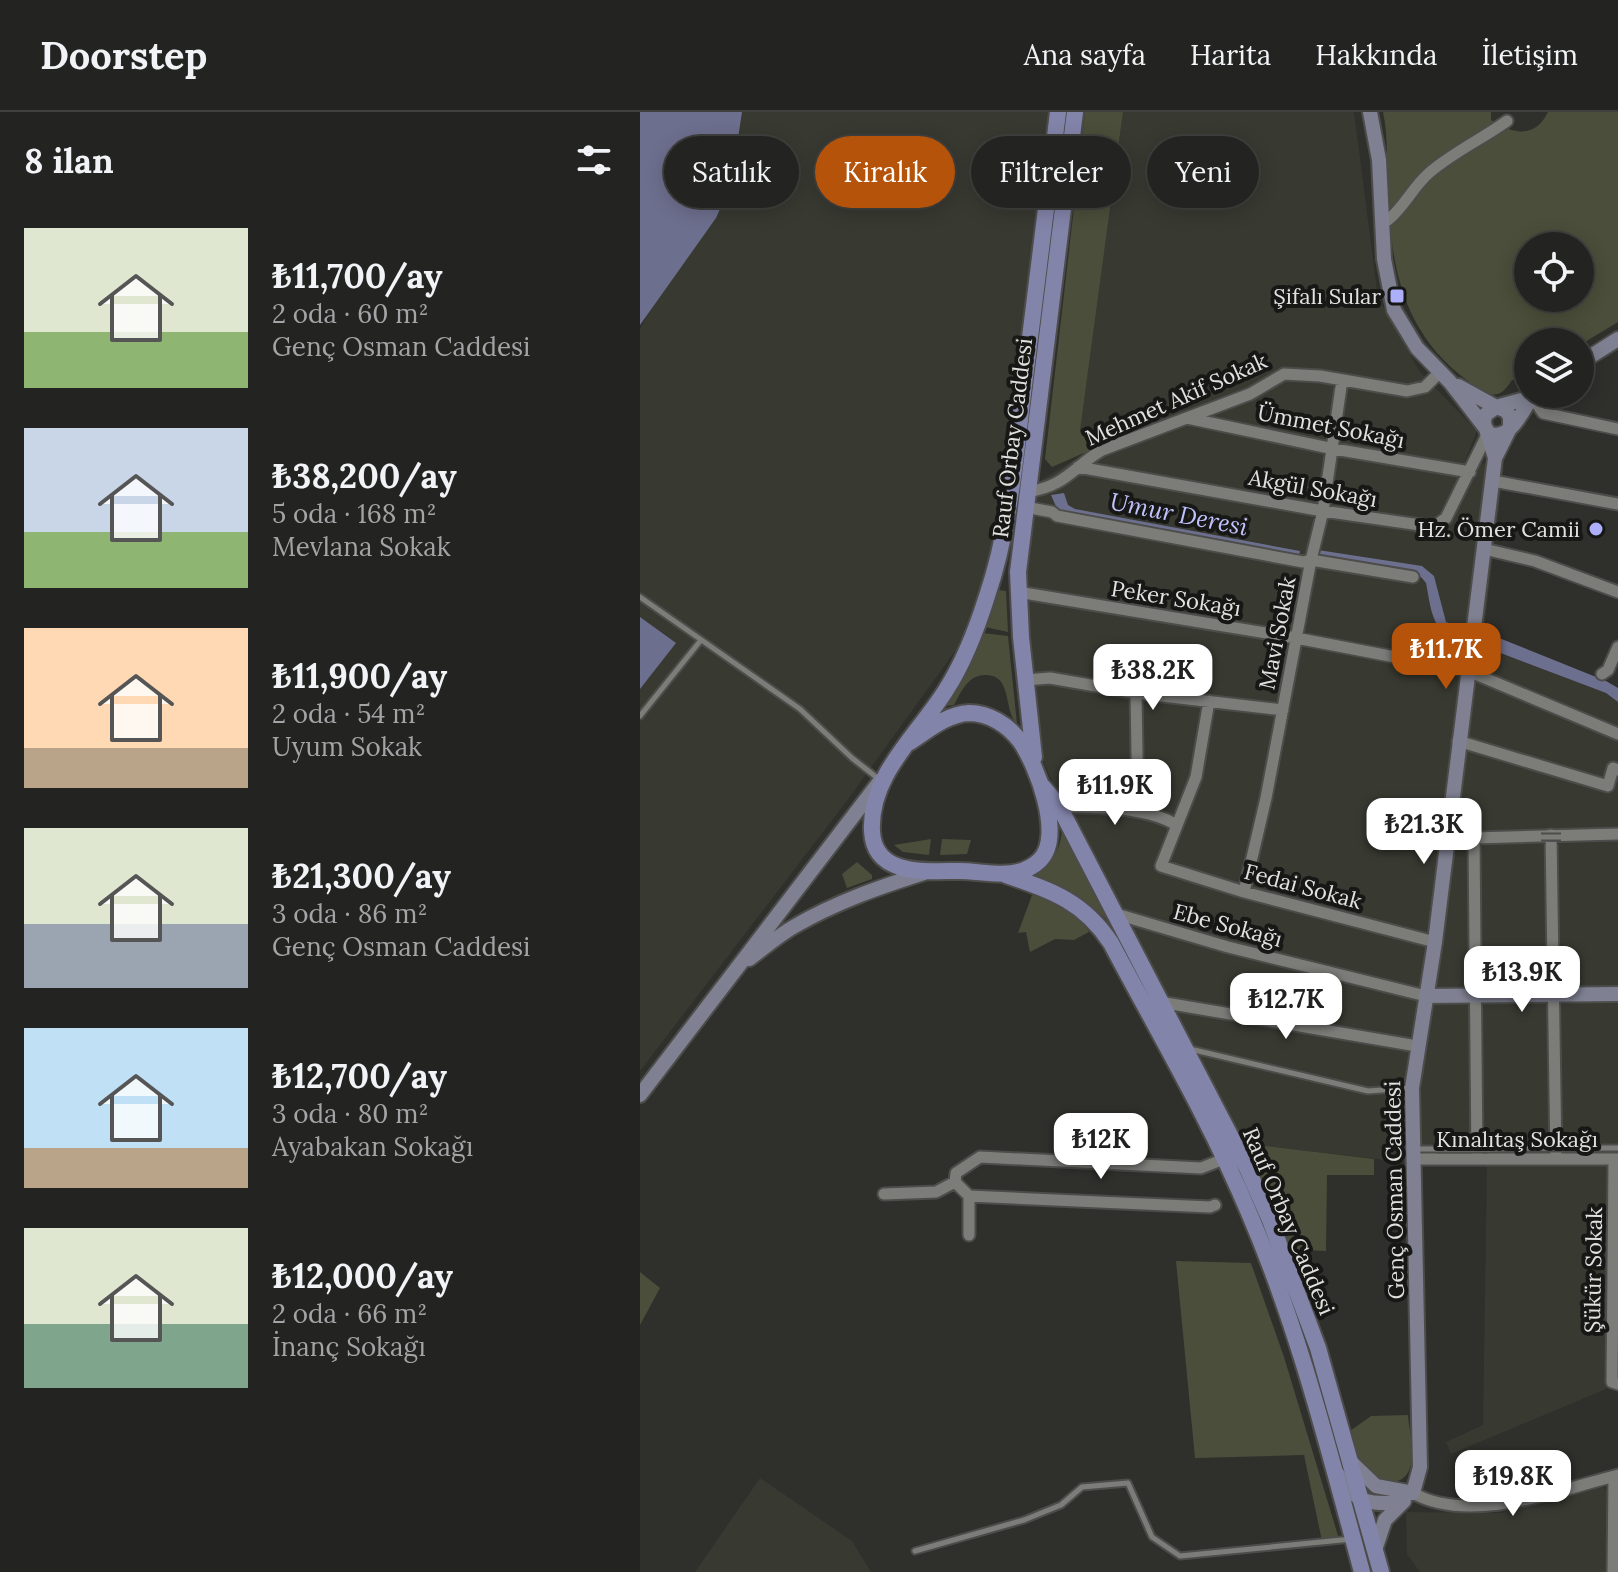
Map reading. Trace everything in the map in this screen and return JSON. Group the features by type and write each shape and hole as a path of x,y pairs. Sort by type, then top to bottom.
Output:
{"main road":[{"name":"Rauf Orbay Caddesi","path":"1058,112 1018,441 998,557 987,596 959,666 946,690 881,780 872,830 878,852 899,868 924,873 959,871 1005,875 1069,899 1089,914 1104,932 1224,1159 1259,1235 1294,1330 1362,1572"},
{"name":"Rauf Orbay Caddesi","path":"1005,875 1026,869 1042,859 1050,833 1038,777 1025,680 1018,572 1075,112"},
{"name":"Rauf Orbay Caddesi","path":"910,742 953,717 977,714 1000,722 1021,742 1038,777 1059,806 1247,1168 1270,1220 1318,1348 1381,1572"}],"street":[{"name":"Genç Osman Caddesi","path":"1370,112 1378,150 1382,235 1394,310 1409,336 1486,431 1495,458"},
{"path":"1388,220 1403,208 1415,187 1431,171 1507,121"},
{"path":"1594,355 1617,342"},
{"name":"Mehmet Akif Sokak","path":"1026,500 1063,482 1102,450 1250,394 1284,374 1407,391 1425,387 1445,377"},
{"path":"1445,377 1496,407 1508,412 1512,420 1510,428 1505,434 1490,434 1486,431 1485,415 1496,407 1514,401"},
{"name":"Mavi Sokak","path":"1244,892 1323,511 1342,380"},
{"name":"Genç Osman Caddesi","path":"1406,1495 1420,1467 1412,1088 1435,942 1495,458 1525,408"},
{"path":"1540,408 1543,413 1618,429"},
{"name":"Ümmet Sokağı","path":"1186,418 1334,449 1470,472"},
{"name":"Akgül Sokağı","path":"1078,467 1323,511 1434,527 1446,518 1470,472 1486,431"},
{"path":"1493,481 1618,504"},
{"path":"1026,500 1057,516 1303,562 1311,560 1413,577"},
{"path":"1484,549 1535,561 1618,592"},
{"name":"Peker Sokağı","path":"1018,592 1296,638 1468,671 1618,734"},
{"path":"1602,674 1608,670 1618,647"},
{"path":"1025,680 1050,678 1136,693 1283,710"},
{"path":"1136,693 1138,811"},
{"path":"1059,806 1138,811 1162,817 1177,825 1200,765 1209,701"},
{"path":"1458,741 1608,786 1613,768 1618,770"},
{"path":"640,1095 881,780"},
{"name":"Fedai Sokak","path":"1177,825 1161,866 1244,892 1435,942"},
{"path":"1447,834 1474,838 1618,836"},
{"path":"1551,837 1556,1159"},
{"path":"1474,838 1477,1159"},
{"path":"732,971 793,927 832,906 924,873"},
{"name":"Ebe Sokağı","path":"1113,912 1228,947 1426,996"},
{"path":"1426,996 1618,994"},
{"path":"1160,1002 1417,1046"},
{"name":"Kınalıtaş Sokağı","path":"1415,1154 1477,1159 1617,1155"},
{"name":"Şükür Sokak","path":"1615,1383 1617,1155"},
{"path":"955,1182 956,1173 980,1157 1201,1168 1224,1159"},
{"path":"884,1194 936,1192 955,1182"},
{"path":"955,1182 969,1196 1215,1205"},
{"path":"969,1196 969,1235"},
{"path":"1350,1461 1376,1486 1427,1501 1486,1506 1616,1476 1613,1572"},
{"path":"1333,1466 1346,1487 1362,1501 1379,1504 1406,1495"},
{"path":"1375,1550 1385,1520 1406,1495"},
{"path":"1351,1530 1353,1508 1362,1501"}],"lane":[{"path":"640,597 800,709 852,758 881,780"},
{"path":"640,716 701,640"},
{"path":"1514,838 1551,837"},
{"path":"1185,1048 1368,1091 1412,1088"},
{"path":"1415,1154 1437,1149 1565,1148 1617,1155"},
{"path":"915,1551 1024,1520 1061,1505 1082,1487 1092,1484 1128,1483 1152,1537 1180,1556 1351,1530"}],"shaded area":[{"path":"710,112 1051,112 1048,136 971,136 971,208 1040,208 1016,414 992,560 958,647 846,802 640,1071 640,329 703,208 799,208 799,136 708,136"},
{"path":"1123,112 1354,112 1378,298 1420,372 1477,431 1465,461 1504,466 1482,646 1606,693 1618,702 1618,1165 1607,1165 1606,1389 1451,1454 1446,1442 1483,1425 1487,1165 1420,1164 1241,1143 1069,817 1042,759 1027,640 1026,588 1032,499 1036,483 1093,449 1080,431 1110,208 1131,208 1131,136 1120,136"},
{"path":"760,1478 852,1541 871,1572 695,1572"},
{"path":"1603,1487 1609,1493 1606,1572 1420,1572 1407,1554 1406,1512 1500,1513"}],"green space":[{"path":"1085,112 1123,112 1120,136 1082,136"},
{"path":"1383,112 1491,112 1491,120 1522,131 1537,127 1548,112 1618,112 1618,322 1594,337 1594,328 1514,328 1514,380 1497,394 1484,391 1454,370 1419,328 1400,281 1390,227"},
{"path":"1074,208 1110,208 1080,431 1093,449 1052,467 1045,459"},
{"path":"998,590 1006,591 1008,632 985,627"},
{"path":"983,633 1008,636 1017,724 1004,687 994,676 974,678 954,705 946,706"},
{"path":"1062,830 1241,1174 1260,1216 1296,1315 1106,919 1071,893 1030,876 1053,858"},
{"path":"931,839 929,855 903,852 894,845"},
{"path":"942,839 971,840 967,854 940,855"},
{"path":"857,862 872,875 872,879 847,888 842,874"},
{"path":"1032,895 1065,906 1089,932 1074,940 1055,939 1030,952 1026,932 1018,933"},
{"path":"1241,1143 1374,1159 1374,1175 1327,1175 1326,1251 1288,1249"},
{"path":"1176,1261 1251,1263 1284,1357 1339,1539 1322,1541 1304,1455 1195,1458"},
{"path":"640,1272 660,1288 640,1325"},
{"path":"1408,1415 1412,1453 1407,1474 1394,1482 1378,1479 1359,1462 1350,1431 1371,1416"}],"water":[{"path":"640,112 742,112 738,136 664,136 664,208 720,208 640,325"},
{"path":"1064,493 1068,505 1075,509 1300,551 1298,560 1058,511 1051,495"},
{"path":"1318,550 1422,566 1434,576 1446,622 1461,627 1460,640 1450,637 1438,626 1431,610 1426,583 1421,577 1317,559"},
{"path":"640,617 676,643 640,689"},
{"path":"1484,632 1606,681 1618,688 1618,702 1606,693 1482,646"}],"place":[{"name":"Şifalı Sular","path":"1397,296"},
{"name":"Hz. Ömer Camii","path":"1596,529"}],"water label":[{"name":"Umur Deresi","path":"1179,514"}]}
